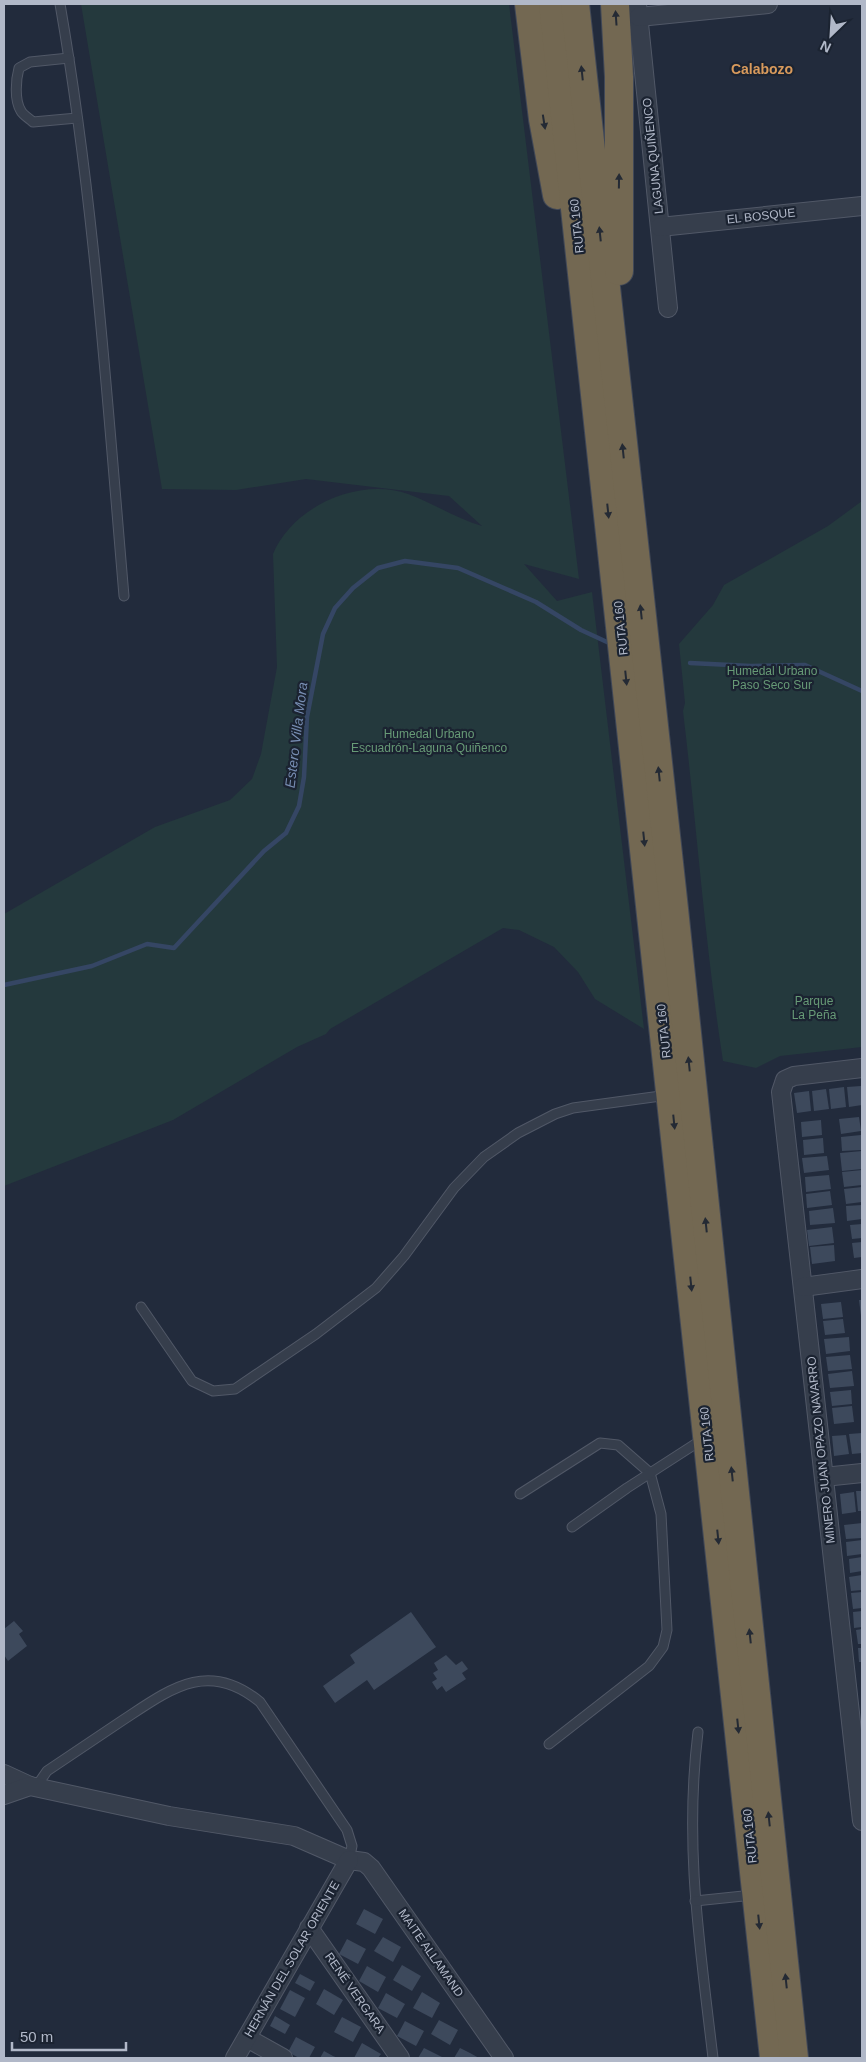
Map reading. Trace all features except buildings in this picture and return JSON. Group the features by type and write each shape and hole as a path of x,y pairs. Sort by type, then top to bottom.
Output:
{"highway":[{"path":"529,4 545,128 591,358"},
{"name":"RUTA 160","path":"553,4 774,2058"},
{"name":"RUTA 160","path":"575,4 672,899 794,2058"},
{"path":"615,4 620,122 620,422"}],"street":[{"path":"638,10 768,4"},
{"name":"LAGUNA QUIÑENCO","path":"638,10 668,308"},
{"name":"EL BOSQUE","path":"660,227 862,206"},
{"name":"MINERO JUAN OPAZO NAVARRO","path":"862,1068 794,1076 785,1080 781,1092 824,1477 856,1702 862,1822"},
{"path":"803,1286 862,1279"},
{"path":"824,1477 862,1473"},
{"name":"MAITE ALLAMAND","path":"4,1774 33,1786 169,1816 294,1836 349,1860 364,1862 371,1868 504,2058"},
{"path":"4,1795 33,1786"},
{"name":"HERNÁN DEL SOLAR ORIENTE","path":"235,2058 349,1860"},
{"name":"RENÉ VERGARA","path":"309,1928 400,2058"},
{"path":"247,2038 283,2058"}],"lane":[{"path":"60,4 94,243 124,596"},
{"path":"69,58 30,62 19,68 16,79 18,97 21,111 33,122 77,118"},
{"path":"141,1307 192,1381 213,1391 235,1389 316,1334 376,1288 404,1256 454,1188 484,1158 518,1132 555,1114 573,1108 671,1095"},
{"path":"572,1527 650,1473 708,1436"},
{"path":"520,1494 600,1443 618,1445 650,1473 661,1514 667,1630 663,1647 649,1666 549,1744"},
{"path":"33,1786 47,1771 162,1694 191,1682 219,1681 241,1688 260,1702 347,1830 352,1846 349,1860"},
{"path":"698,1732 691,1804 695,1900 713,2058"},
{"path":"695,1900 756,1894"}],"green space":[{"name":"Humedal Urbano Escuadrón-Laguna Quiñenco","path":"81,4 509,4 579,579 524,564 557,601 592,592 644,1029 595,999 578,972 554,947 519,930 503,928 330,1029 326,1034 297,1047 173,1120 4,1186 4,914 155,827 230,800 252,779 261,754 277,667 273,554 283,537 296,522 312,509 349,493 369,489 389,490 408,494 482,526 449,496 306,479 236,490 162,489"},
{"name":"Humedal Urbano Paso Seco Sur","path":"862,501 862,1047 780,1056 756,1068 723,1061 711,974 683,711 685,703 679,644 713,605 724,585 828,526"}],"waterway":[{"name":"Estero Villa Mora","path":"4,985 92,966 147,944 174,948 264,851 286,833 299,806 304,777 307,717 323,634 335,608 353,588 378,568 405,561 458,568 536,602 581,630 607,642"},
{"name":"Estero Villa Mora","path":"690,663 751,666 805,665 862,691"}],"district":[{"name":"Calabozo","path":"762,69"}],"park label":[{"name":"Parque La Peña","path":"814,1008"}]}
